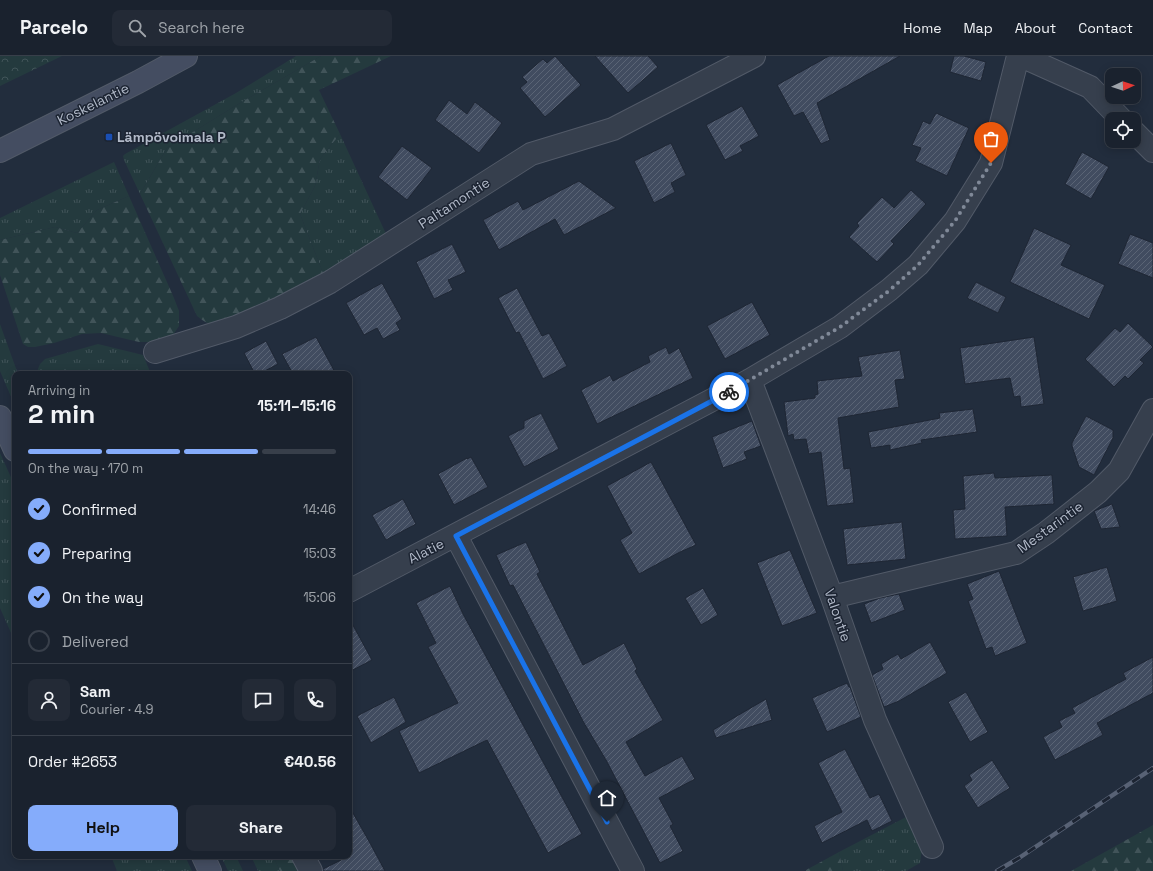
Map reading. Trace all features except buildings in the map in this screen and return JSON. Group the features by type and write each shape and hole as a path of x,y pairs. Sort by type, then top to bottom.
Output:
{"main road":[{"name":"Koskelantie","path":"0,150 138,82 186,56"},
{"path":"0,417 12,443"},
{"path":"204,859 210,871"}],"street":[{"name":"Paltamontie","path":"154,352 236,327 280,308 330,282 531,154 613,129 754,56"},
{"name":"Alatie","path":"352,589 750,380 840,327 890,290 918,265 955,221 991,163 1018,56"},
{"path":"1021,56 1090,88 1114,112"},
{"path":"1141,139 1153,151"},
{"name":"Valontie","path":"750,380 832,597 875,720 932,847"},
{"name":"Mestarintie","path":"832,597 1016,553 1046,533 1098,492 1120,470 1153,410"},
{"path":"456,536 633,871"},
{"path":"305,859 311,871"}],"green space":[{"path":"0,56 62,56 0,86"},
{"path":"296,56 321,56 167,148 140,194 124,160 123,156 125,154 236,93"},
{"path":"321,56 391,56 319,90 340,134 320,159 315,186 300,214 323,273 225,324 207,323 197,316 140,194 167,148"},
{"path":"340,134 387,236 323,273 300,214 315,186 320,159"},
{"path":"114,162 129,196 97,210 77,233 55,227 0,240 0,218"},
{"path":"129,196 179,311 179,326 173,335 153,342 139,342 101,333 82,334 54,343 35,347 28,347 23,344 0,275 0,240 55,227 77,233 97,210"},
{"path":"0,324 17,371 12,371 12,399 0,371"},
{"path":"98,344 143,355 150,371 37,371 40,364 45,359"},
{"path":"0,453 12,479 12,635 0,608"},
{"path":"908,816 922,849 920,863 906,871 843,871 839,852"},
{"path":"1153,825 1153,871 1071,871"},
{"path":"839,852 843,871 806,871 806,870"},
{"path":"112,859 186,859 192,871 117,871"},
{"path":"222,859 237,859 243,871 228,871"},
{"path":"252,859 274,859 280,871 258,871"},
{"path":"274,859 295,859 301,871 280,871"}],"railway":[{"path":"997,871 1019,858 1153,768"}],"way so far":[{"path":"729,392 840,327 890,290 918,265 955,221 991,163"}],"place":[{"name":"Lämpövoimala P","path":"109,137"}],"route":[{"path":"607,822 456,536 729,392"}]}
